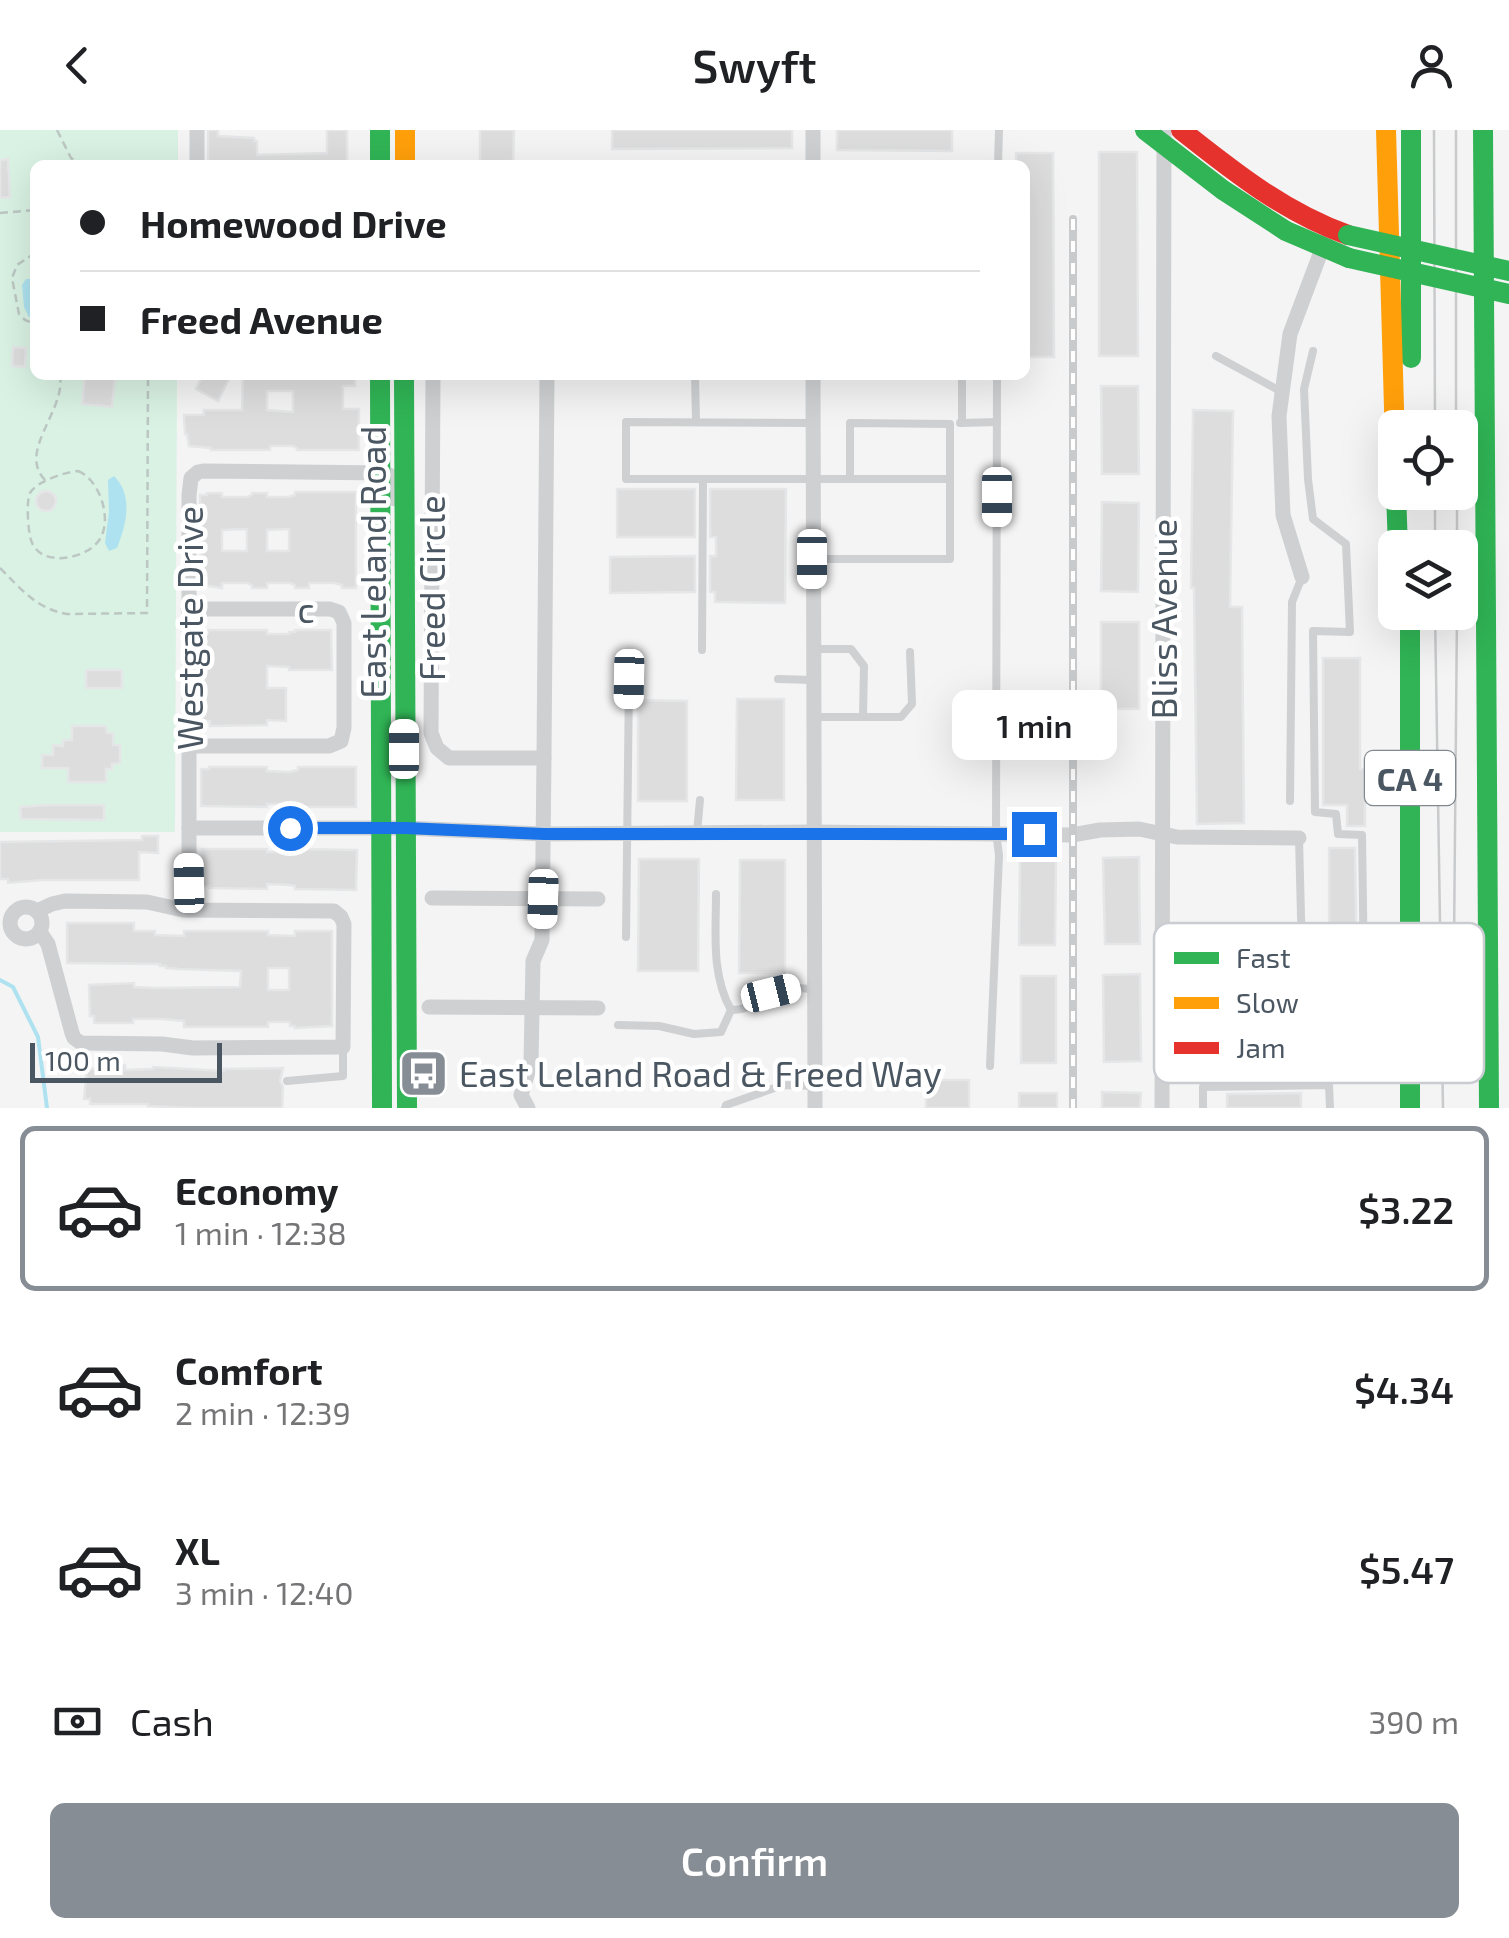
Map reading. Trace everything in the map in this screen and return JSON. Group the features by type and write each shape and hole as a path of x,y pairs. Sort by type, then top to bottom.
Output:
{"main road":[{"path":"380,130 380,160"},
{"path":"404,130 404,160"},
{"path":"1145,130 1170,134 1223,190 1286,231 1509,271"},
{"path":"1386,130 1394,410"},
{"path":"1410,410 1411,130"},
{"name":"CA 4","path":"1483,130 1489,1108"},
{"path":"1333,237 1348,258 1509,294"},
{"name":"East Leland Road","path":"380,380 382,1108"},
{"name":"East Leland Road","path":"404,380 406,1108"},
{"path":"1400,630 1408,923"},
{"name":"CA 4","path":"1409,923 1410,630"},
{"name":"CA 4","path":"1410,1083 1410,1108"}],"street":[{"path":"197,130 197,160"},
{"path":"813,130 813,160"},
{"name":"Bliss Avenue","path":"1162,923 1170,134"},
{"path":"1302,577 1283,515 1279,416 1290,334 1333,237"},
{"name":"Freed Circle","path":"433,380 431,733 436,748 449,758 544,758"},
{"path":"524,1101 530,1062 533,961 542,940 547,380"},
{"path":"812,380 815,1108"},
{"path":"380,472 394,477 396,504 403,512"},
{"name":"Westgate Drive","path":"189,910 188,609 192,475 380,472"},
{"name":"c","path":"188,609 330,609 341,614 344,623 344,732 338,743 188,746"},
{"path":"189,828 405,828 544,834 1072,835 1138,829 1177,838 1299,838"},
{"path":"432,898 598,899"},
{"path":"37,911 65,902 147,902 189,910 337,912 344,924 344,1047 193,1048 81,1043 72,1033 48,944 40,932"},
{"path":"26,907 37,911 42,921 40,932 32,939 12,934 12,914 26,907"},
{"path":"430,1007 598,1008"}],"lane":[{"path":"998,130 998,160"},
{"path":"1313,352 1304,389 1313,519 1346,544 1350,632 1313,631 1315,812 1336,814 1338,834 1362,835 1364,923"},
{"path":"1216,356 1282,392"},
{"path":"695,380 696,422"},
{"path":"962,380 962,423"},
{"path":"990,1066 999,855 998,380"},
{"path":"812,422 626,422 626,479 950,480"},
{"path":"850,479 850,424 997,422"},
{"path":"812,559 950,559 950,424"},
{"path":"702,650 703,479"},
{"path":"1290,801 1292,602 1302,577"},
{"path":"812,648 851,649 864,666 863,717"},
{"path":"813,717 901,717 912,704 910,652"},
{"path":"626,937 629,679"},
{"path":"778,680 813,680"},
{"path":"697,832 700,800"},
{"path":"1299,838 1301,923"},
{"path":"716,894 716,969 731,1010"},
{"path":"731,1010 745,1010 782,990 814,989"},
{"path":"618,1025 660,1026 694,1034 721,1032 731,1010"},
{"path":"287,1080 343,1076 344,1047"},
{"path":"725,1108 783,1085 815,1086"},
{"path":"1203,1108 1203,1087 1329,1085 1330,1108"}],"path":[{"path":"57,130 74,160"},
{"path":"0,213 30,210"},
{"path":"30,256 17,265 12,278 19,314 30,322"},
{"path":"46,481 38,472 36,458 61,393 60,380"},
{"path":"0,568 34,602 54,612 147,613 148,380"},
{"path":"78,471 94,482 104,516 95,546 79,554 52,559 36,551 29,528 28,498 46,481 78,471"}],"green space":[{"path":"0,130 178,130 178,160 30,160 30,380 177,380 175,832 0,832"}],"water":[{"path":"30,279 30,317 24,307 22,285"},
{"path":"114,476 124,492 126,511 117,548 109,551 105,543 108,480"}],"building":[{"path":"208,130 218,130 218,136 254,138 257,155 327,153 327,130 347,130 347,160 208,160"},
{"path":"480,130 514,130 513,160 480,160"},
{"path":"612,130 792,130 792,148 612,149"},
{"path":"837,130 952,130 952,151 837,150"},
{"path":"1099,152 1137,152 1138,356 1099,356"},
{"path":"1016,153 1053,153 1054,357 1030,357 1030,160 1016,160"},
{"path":"8,159 10,197 0,198 0,160"},
{"path":"13,347 26,348 25,367 12,366"},
{"path":"84,380 115,380 112,407 82,404"},
{"path":"200,380 228,380 218,401 196,389"},
{"path":"243,380 355,380 355,386 343,386 343,409 359,409 359,450 270,446 270,450 211,450 189,446 184,415 204,415 204,410 242,410","holes":["267,391 293,391 293,412 267,410"]},
{"path":"1101,386 1138,386 1139,474 1102,474"},
{"path":"1193,410 1233,411 1230,607 1242,607 1244,823 1197,824 1191,588"},
{"path":"617,489 695,489 695,537 617,537"},
{"path":"710,489 786,489 785,603 715,602 715,592 710,592 710,556 716,556 716,537 710,537"},
{"path":"46,491 56,501 46,511 36,501"},
{"path":"356,492 356,588 342,588 334,583 309,583 309,588 295,588 290,583 267,583 267,588 252,588 247,583 222,583 222,588 201,585 200,495","holes":["247,529 247,551 222,551 222,530","289,529 289,551 267,551 267,530"]},
{"path":"1102,502 1139,503 1138,592 1101,591"},
{"path":"695,556 695,592 610,593 610,557"},
{"path":"1101,622 1139,622 1139,709 1101,709"},
{"path":"208,630 289,634 295,630 331,630 332,670 267,666 267,688 286,688 286,721 210,726 210,721 201,721 200,633"},
{"path":"1323,658 1360,658 1360,769 1365,769 1365,826 1347,826 1347,805 1323,805"},
{"path":"86,670 122,670 122,688 86,688"},
{"path":"737,699 784,699 784,800 736,800"},
{"path":"638,700 687,701 687,801 638,801"},
{"path":"72,726 106,726 107,733 113,733 113,745 120,745 120,763 106,769 106,782 68,782 68,768 42,768 42,755 53,755 53,745 63,746 63,740 72,740"},
{"path":"267,767 267,771 289,772 298,767 356,767 356,807 201,806 201,769"},
{"path":"104,805 104,820 21,819 20,807"},
{"path":"142,836 158,836 158,853 139,852 139,880 8,883 8,879 0,879 0,842 142,840"},
{"path":"1329,848 1355,848 1356,923 1329,923"},
{"path":"202,849 357,850 356,890 295,889 290,885 267,884 267,889 201,886"},
{"path":"1020,857 1056,857 1055,945 1019,945"},
{"path":"1139,857 1140,944 1105,944 1103,858"},
{"path":"639,859 699,859 698,971 638,971"},
{"path":"740,860 785,860 785,973 739,973"},
{"path":"67,923 134,923 134,931 184,936 184,931 268,931 268,935 295,936 295,931 332,931 332,1026 295,1028 290,1022 268,1022 268,1027 184,1027 184,1021 162,1019 94,1023 94,1016 90,1016 89,985 240,987 241,971 166,968 160,964 67,963","holes":["268,968 289,968 289,990 268,990"]},
{"path":"1140,974 1141,1061 1104,1062 1103,975"},
{"path":"1021,976 1056,976 1056,1063 1021,1063"},
{"path":"125,1065 125,1070 283,1068 282,1108 90,1104 90,1099 84,1099 87,1069"},
{"path":"926,1080 969,1080 969,1108 926,1108"},
{"path":"1102,1092 1141,1093 1140,1108 1102,1108"},
{"path":"1019,1093 1057,1093 1057,1108 1019,1108"},
{"path":"1301,1093 1301,1108 1227,1108 1227,1094"}],"waterway":[{"path":"0,980 13,987 38,1037 47,1108"}],"tram line":[{"path":"1434,130 1435,410"},
{"path":"1456,130 1456,410"},
{"path":"1435,510 1435,530"},
{"path":"1457,510 1457,530"},
{"path":"1435,630 1440,923"},
{"path":"1454,923 1457,630"},
{"path":"1443,1083 1443,1108"}],"railway":[{"path":"1073,219 1073,1108"}],"traffic: fast":[{"path":"380,130 380,160"},
{"path":"1145,130 1223,190 1286,231 1349,258"},
{"path":"1411,130 1411,358"},
{"path":"1483,130 1489,1108"},
{"path":"1348,235 1509,271"},
{"path":"1349,258 1509,294"},
{"path":"380,380 382,1108"},
{"path":"404,380 407,1108"},
{"path":"1397,510 1397,530"},
{"path":"1410,630 1410,923"},
{"path":"1410,1083 1410,1108"}],"traffic: slow":[{"path":"405,130 405,160"},
{"path":"1386,130 1394,410"}],"traffic: jam":[{"path":"1181,130 1281,203 1348,235"}],"place":[{"name":"East Leland Road & Freed Way","path":"424,1073"}],"route":[{"path":"290,828 544,834 1034,834"}]}
